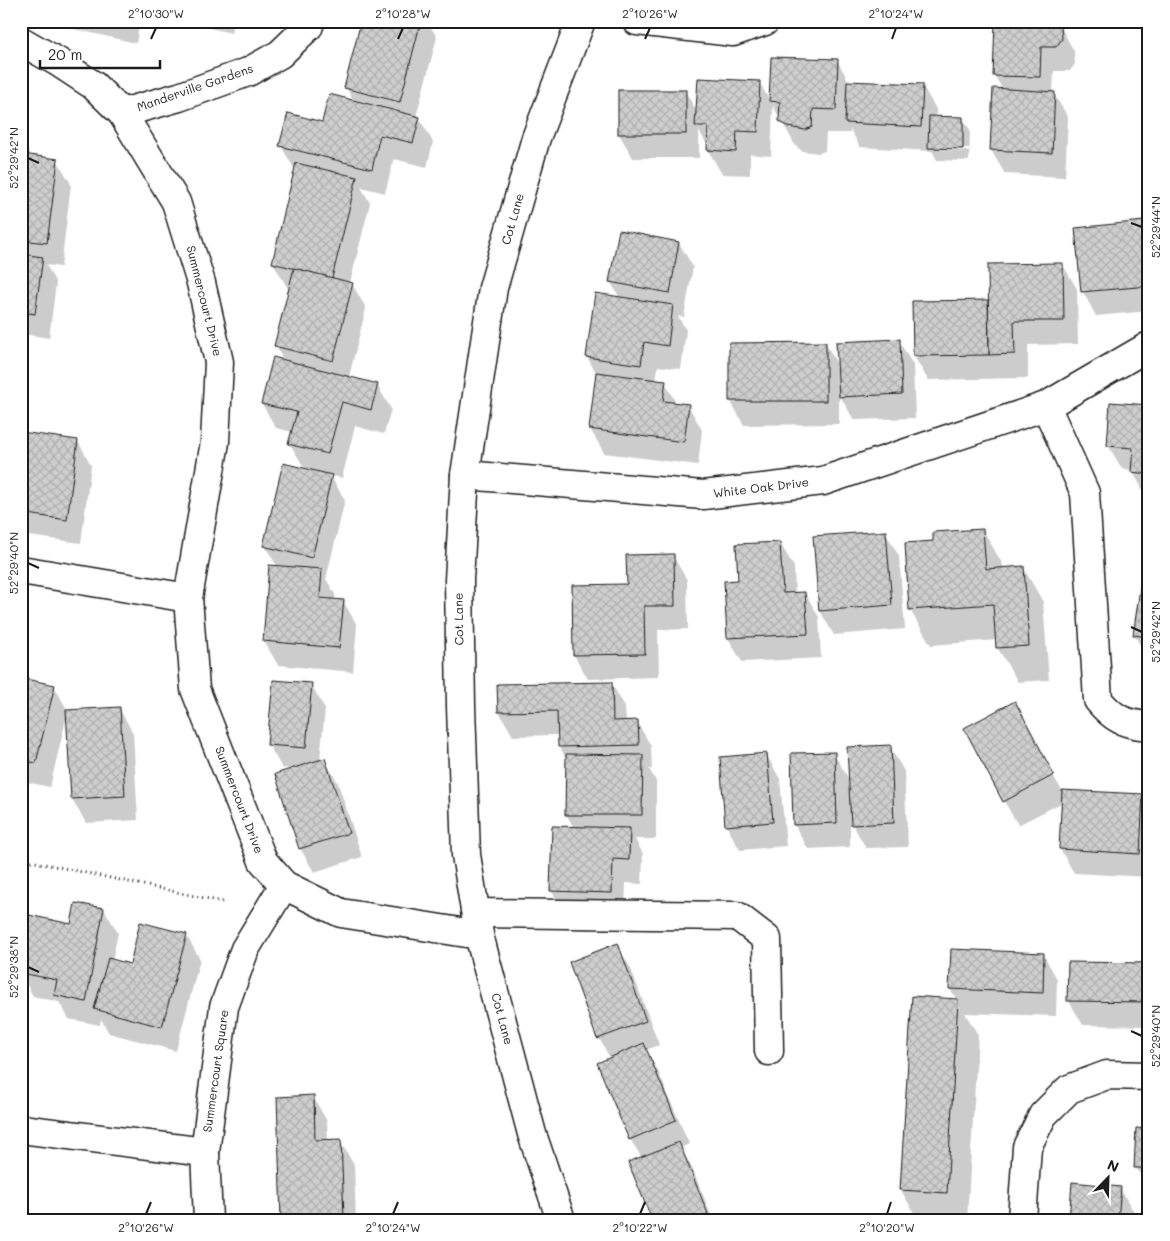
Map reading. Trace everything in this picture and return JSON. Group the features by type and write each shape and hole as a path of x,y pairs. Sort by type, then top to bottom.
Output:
{"street":[{"name":"Manderville Gardens","path":"122,113 179,97 248,72 280,54 309,26 310,21"},
{"name":"Cot Lane","path":"561,1220 532,1134 477,924 466,855 460,706 459,580 465,475 493,288 536,138 581,21"},
{"path":"637,21 674,23 733,32 765,21"},
{"name":"Summercourt Drive","path":"21,42 58,62 93,85 122,113 176,202 202,282 219,362 215,442 188,598 195,689 262,861 284,884 341,913 477,924 737,916 767,940 769,1051"},
{"name":"White Oak Drive","path":"465,475 704,495 824,481 1046,406 1149,346"},
{"path":"1046,406 1085,493 1098,700 1108,712 1119,719 1136,725 1149,726"},
{"path":"21,570 188,598"},
{"name":"Summercourt Square","path":"208,1220 205,1152 224,1007 245,949 284,884"},
{"path":"1022,1220 1027,1147 1043,1115 1068,1090 1107,1075 1149,1076"},
{"path":"21,1129 205,1152"}],"path":[{"path":"21,859 223,902"}],"building":[{"path":"361,21 421,21 400,102 344,88"},
{"path":"995,21 1057,21 1061,26 1062,39 1056,47 1041,47 1040,77 993,76"},
{"path":"771,57 838,59 836,110 813,109 812,127 805,130 788,127 779,121 780,102 769,101"},
{"path":"698,78 760,81 758,132 737,131 736,152 707,150 708,126 695,126"},
{"path":"847,81 923,84 921,127 845,123"},
{"path":"993,88 1055,92 1052,153 990,150"},
{"path":"618,90 686,90 686,134 618,134"},
{"path":"329,94 420,117 413,143 380,135 372,169 279,146 288,113 322,122"},
{"path":"929,116 963,117 963,149 928,148"},
{"path":"21,140 24,140 23,154 58,159 47,243 21,240"},
{"path":"296,163 357,177 332,278 272,263"},
{"path":"1144,221 1149,286 1081,292 1075,228"},
{"path":"619,230 679,242 670,293 609,282"},
{"path":"21,254 43,257 35,314 21,312"},
{"path":"1063,263 1064,321 1014,321 1015,354 989,355 988,264"},
{"path":"294,268 353,283 333,361 274,346"},
{"path":"595,293 673,305 668,346 644,342 641,365 586,357"},
{"path":"988,300 989,355 913,356 912,301"},
{"path":"900,339 902,394 839,397 836,342"},
{"path":"826,342 826,401 729,401 729,343"},
{"path":"273,357 378,384 371,410 342,402 328,454 288,444 297,412 261,404"},
{"path":"596,372 666,381 663,401 689,404 684,442 589,429"},
{"path":"1110,402 1149,405 1149,474 1131,472 1133,448 1107,446"},
{"path":"21,432 78,440 67,520 21,513"},
{"path":"283,463 332,475 312,558 263,546"},
{"path":"1149,517 1149,564 1144,563"},
{"path":"983,529 986,569 1024,566 1029,646 996,648 993,604 909,610 905,543 933,541 933,532"},
{"path":"886,531 892,605 819,611 813,536"},
{"path":"780,542 783,593 805,592 808,634 727,638 724,581 738,580 736,544"},
{"path":"674,554 675,606 644,606 645,654 573,655 572,585 627,584 626,555"},
{"path":"269,565 322,569 320,598 344,600 339,648 263,641"},
{"path":"1142,575 1149,576 1149,637 1133,635"},
{"path":"21,678 55,685 36,763 21,760"},
{"path":"273,680 312,683 306,748 267,745"},
{"path":"612,682 613,721 638,720 639,745 558,747 557,711 498,712 497,684"},
{"path":"1015,701 1054,775 1003,802 964,728"},
{"path":"120,707 125,796 71,799 66,710"},
{"path":"891,745 894,823 851,825 847,747"},
{"path":"835,752 837,823 793,825 791,753"},
{"path":"767,753 773,822 725,826 720,757"},
{"path":"566,754 643,755 642,815 565,815"},
{"path":"325,758 349,833 299,849 275,774"},
{"path":"1062,790 1143,794 1140,854 1059,849"},
{"path":"552,826 630,828 629,860 613,859 612,893 550,891"},
{"path":"75,903 104,908 86,1002 54,995 57,980 21,973 21,954 29,915 71,924"},
{"path":"140,922 187,934 162,1027 94,1009 108,958 130,964"},
{"path":"618,943 646,1021 597,1039 569,962"},
{"path":"951,949 1044,953 1043,993 949,989"},
{"path":"1068,962 1149,963 1149,1002 1067,1001"},
{"path":"912,996 958,999 947,1193 900,1190"},
{"path":"644,1043 676,1120 629,1140 597,1063"},
{"path":"314,1095 315,1140 341,1139 344,1218 281,1220 277,1097"},
{"path":"1136,1128 1149,1129 1149,1168 1134,1168"},
{"path":"679,1142 708,1214 695,1220 652,1220 628,1162"},
{"path":"1072,1182 1121,1187 1118,1220 1069,1220"},
{"path":"344,1218 344,1220 296,1220"}]}
